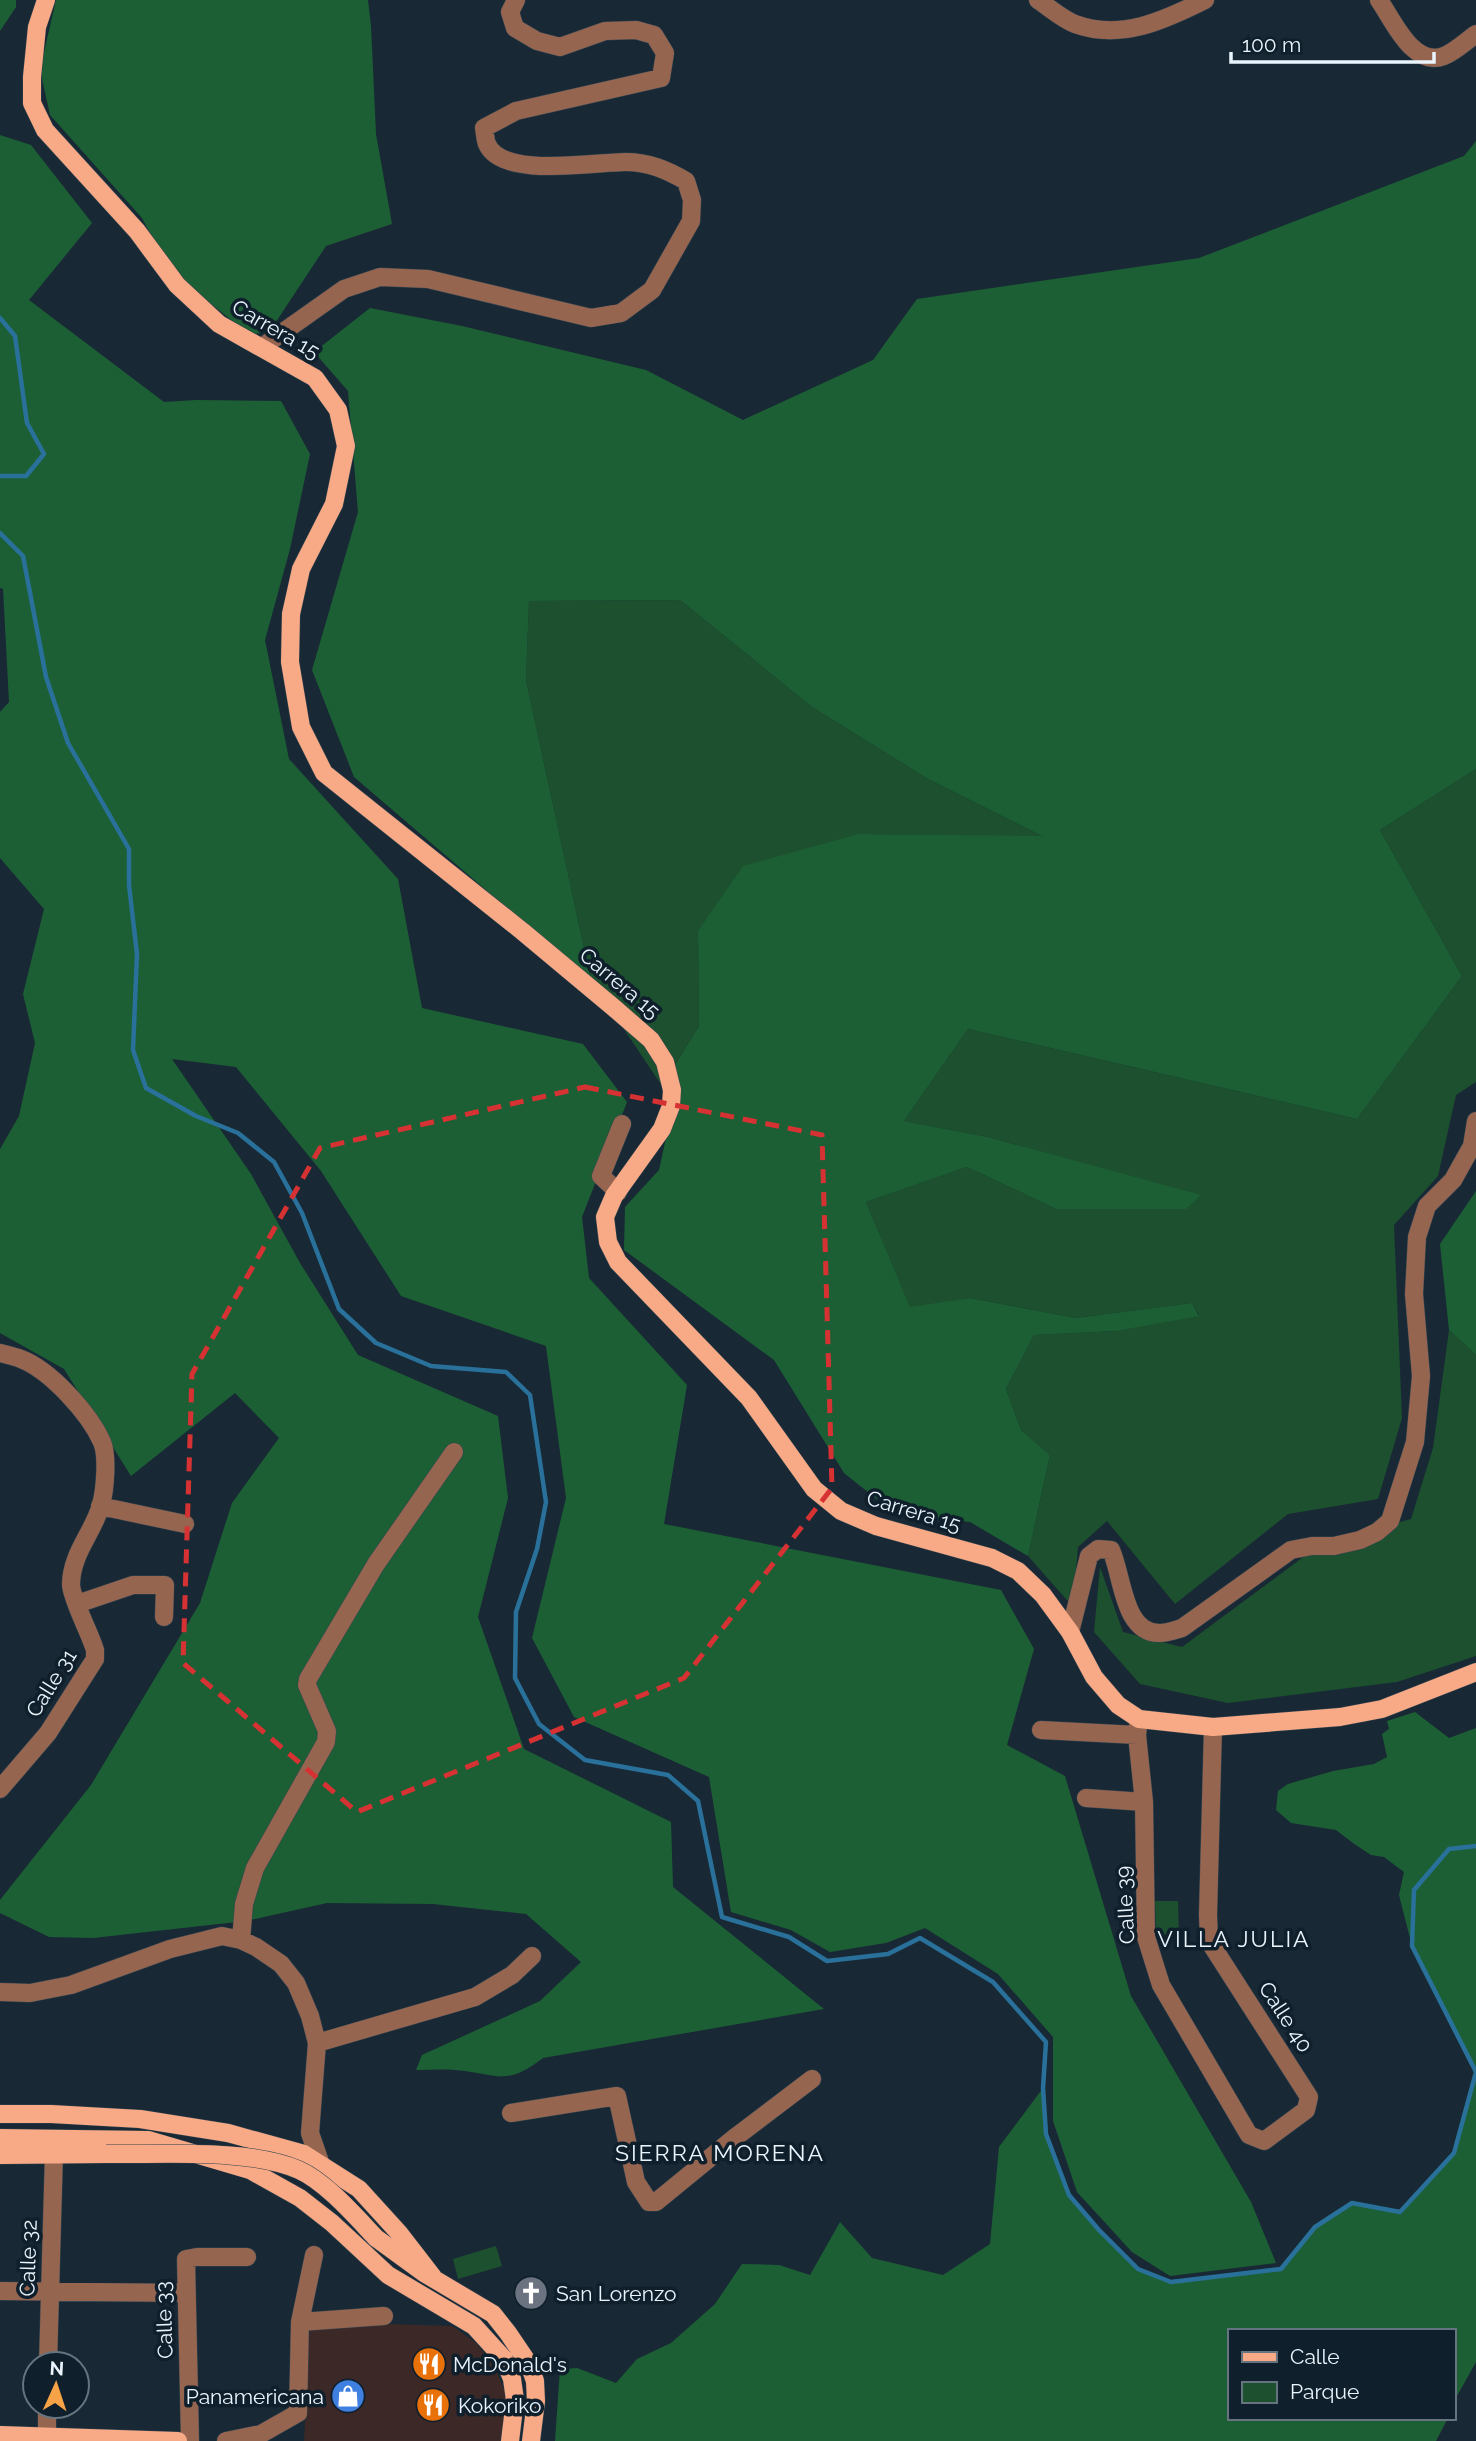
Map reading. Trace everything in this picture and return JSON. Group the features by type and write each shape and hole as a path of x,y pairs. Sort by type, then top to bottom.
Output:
{"main road":[{"name":"Carrera 15","path":"46,0 37,27 32,77 32,103 45,130 137,231 177,285 219,324 315,378 338,410 346,446 334,504 301,569 292,614 290,662 301,727 324,773 522,931 651,1040 665,1062 673,1090 671,1106 662,1129 618,1192 605,1217 608,1242 618,1262 749,1398 814,1489 841,1511 876,1526 992,1558 1018,1571 1043,1595 1070,1632 1094,1677 1138,1727"},
{"path":"1138,1727 1213,1727 1340,1717 1382,1709 1476,1672"},
{"path":"0,2114 140,2119 228,2133 304,2154 359,2189 433,2277"},
{"path":"0,2138 148,2140 250,2170 300,2198 332,2223 388,2275 474,2326 504,2359 512,2378 515,2400 510,2441"},
{"path":"0,2155 54,2153 240,2156 301,2171 337,2199 376,2238 493,2314 529,2364 535,2381 536,2401 531,2441"},
{"path":"0,2435 47,2439 178,2441"}],"street":[{"path":"262,346 344,289 380,277 428,279 591,318 621,313 652,290 691,221 692,200 686,181 660,166 627,162 570,167 531,165 502,159 487,145 484,128 516,111 661,78 665,53 654,35 636,30 605,31 560,47 537,41 515,28 510,12 516,0"},
{"path":"1038,0 1073,23 1115,30 1155,24 1205,0"},
{"path":"1379,0 1412,47 1427,57 1446,55 1476,34"},
{"path":"1070,1632 1089,1556 1098,1549 1111,1550 1136,1624 1147,1632 1161,1633 1182,1628 1291,1550 1334,1546 1360,1540 1377,1532 1390,1521 1415,1442 1421,1376 1414,1294 1417,1237 1427,1206 1453,1180 1472,1146 1476,1121"},
{"path":"618,1192 601,1176 622,1124"},
{"name":"Calle 31","path":"0,1353 22,1359 50,1378 83,1413 103,1444 105,1475 100,1506 76,1556 71,1582 72,1593 95,1650 95,1659 48,1732 0,1789"},
{"path":"241,1940 244,1904 255,1868 326,1742 327,1731 307,1685 308,1678 376,1564 454,1451"},
{"path":"100,1506 185,1524"},
{"path":"77,1604 133,1585 165,1585 164,1617"},
{"path":"1041,1730 1138,1727"},
{"name":"Calle 39","path":"1138,1727 1144,1802 1146,1937 1154,1966 1161,1985 1249,2135 1258,2141"},
{"name":"Calle 40","path":"1213,1727 1209,1941 1309,2096 1306,2110 1264,2141 1258,2141"},
{"path":"1086,1798 1144,1802"},
{"path":"0,1992 30,1993 71,1985 170,1949 222,1936 241,1940 269,1954 296,1983 310,2016 317,2043 310,2124 312,2142 320,2162"},
{"path":"317,2043 475,1997 512,1975 532,1956"},
{"path":"510,2113 617,2096 636,2182 649,2202 656,2202 733,2138 812,2079"},
{"name":"Calle 32","path":"48,2350 54,2153"},
{"path":"226,2441 261,2434 298,2413 300,2322 314,2255"},
{"name":"Calle 33","path":"190,2441 186,2259 247,2257"},
{"path":"0,2291 185,2293"},
{"path":"300,2322 384,2316"},
{"path":"47,2420 47,2439"}],"highlighted area":[{"path":"585,1087 822,1135 832,1488 684,1678 357,1812 183,1663 192,1374 320,1148"}],"shaded area":[{"path":"310,2325 452,2326 475,2342 493,2364 505,2391 506,2416 500,2441 304,2441"}],"green space":[{"path":"0,0 16,0 16,7 0,31"},
{"path":"56,0 368,0 376,134 392,224 326,246 270,331 250,335 170,271 142,218 50,115 40,70"},
{"path":"0,135 31,145 92,223 29,300 164,402 281,401 310,454 290,549 265,640 289,759 398,879 422,1008 583,1044 627,1102 582,1217 589,1278 687,1385 664,1524 1001,1590 1034,1649 1007,1745 1065,1776 1131,1996 1251,2202 1276,2263 1170,2276 1132,2252 1077,2192 1053,2121 1053,2037 998,1974 925,1928 886,1943 830,1952 791,1930 731,1912 709,1777 574,1717 532,1638 566,1498 546,1346 401,1296 321,1171 236,1067 172,1059 251,1174 300,1263 358,1355 498,1416 508,1498 478,1617 524,1749 671,1822 673,1887 824,2009 543,2058 509,2076 455,2070 416,2070 422,2055 540,2001 581,1962 526,1914 433,1904 327,1903 246,1921 93,1938 49,1937 0,1913 0,1900 91,1785 200,1603 232,1503 279,1438 235,1393 131,1476 64,1369 0,1333 0,1149 19,1116 35,1043 23,994 44,909 0,858 0,712 9,702 3,589 0,588"},
{"path":"1476,141 1476,769 1380,830 1462,976 1357,1119 968,1029 904,1121 988,1137 1201,1195 1186,1209 1056,1209 967,1167 866,1202 910,1307 970,1298 1076,1318 1192,1303 1199,1316 1117,1331 1034,1335 1006,1389 1021,1430 1050,1455 1028,1556 970,1522 893,1512 844,1473 774,1360 624,1250 625,1207 659,1170 669,1124 662,1086 699,1026 698,931 743,866 859,834 1042,836 928,779 812,707 680,600 529,601 526,680 591,980 354,777 312,670 358,512 348,391 314,352 370,308 462,326 646,370 743,420 873,360 917,299 1199,258 1464,156"},
{"path":"680,600 812,707 928,779 1044,837 859,834 698,931 699,1026 662,1086 591,980 526,680 529,601"},
{"path":"1476,769 1476,1082 1456,1095 1438,1176 1394,1225 1402,1418 1378,1499 1288,1514 1175,1604 1107,1521 1078,1547 1073,1607 1028,1556 1050,1455 1021,1430 1006,1389 1034,1335 1117,1331 1199,1315 1192,1303 1076,1318 970,1298 910,1308 866,1202 967,1167 1056,1209 1200,1196 988,1137 904,1121 968,1029 1357,1119 1462,976 1380,830"},
{"path":"1476,1191 1476,1355 1449,1330 1440,1244"},
{"path":"1449,1330 1476,1355 1476,1656 1397,1682 1228,1703 1140,1684 1094,1632 1100,1567 1123,1632 1182,1647 1322,1543 1411,1519 1433,1448"},
{"path":"1415,1712 1449,1738 1476,1728 1476,2362 1455,2399 1455,2329 1228,2329 1228,2420 1447,2420 1436,2441 555,2441 560,2369 577,2368 616,2383 637,2359 671,2343 715,2304 742,2264 779,2265 810,2275 840,2222 872,2258 943,2275 990,2244 999,2147 1043,2088 1046,2134 1069,2195 1099,2231 1138,2269 1171,2282 1281,2269 1315,2227 1352,2203 1401,2212 1454,2153 1475,2072 1412,1946 1399,1895 1404,1872 1384,1857 1371,1855 1336,1830 1291,1823 1276,1810 1278,1791 1288,1784 1333,1771 1374,1764 1387,1757 1382,1734 1389,1729 1387,1721"},
{"path":"1155,1901 1178,1901 1179,1935 1156,1935"},
{"path":"496,2246 502,2266 458,2279 453,2259"}],"waterway":[{"path":"0,318 15,336 27,423 44,454 26,476 0,476"},
{"path":"0,533 23,556 46,677 68,743 129,849 129,885 137,954 133,1050 146,1088 196,1116 238,1133 274,1162 302,1213 339,1309 376,1343 431,1366 506,1372 530,1395 546,1502 537,1549 516,1612 515,1678 539,1724 585,1760 668,1775 698,1801 722,1917 789,1937 827,1961 888,1954 920,1938 993,1982 1046,2042 1043,2088 1046,2134 1069,2195 1138,2269 1171,2282 1281,2269 1315,2227 1352,2203 1400,2212 1454,2153 1476,2072 1412,1946 1414,1890 1449,1849 1476,1846"}],"place":[{"name":"San Lorenzo","path":"531,2293"},
{"name":"McDonald's","path":"429,2364"},
{"name":"Panamericana","path":"348,2396"},
{"name":"Kokoriko","path":"433,2405"}],"district":[{"name":"VILLA JULIA","path":"1234,1938"},
{"name":"SIERRA MORENA","path":"720,2152"}]}
